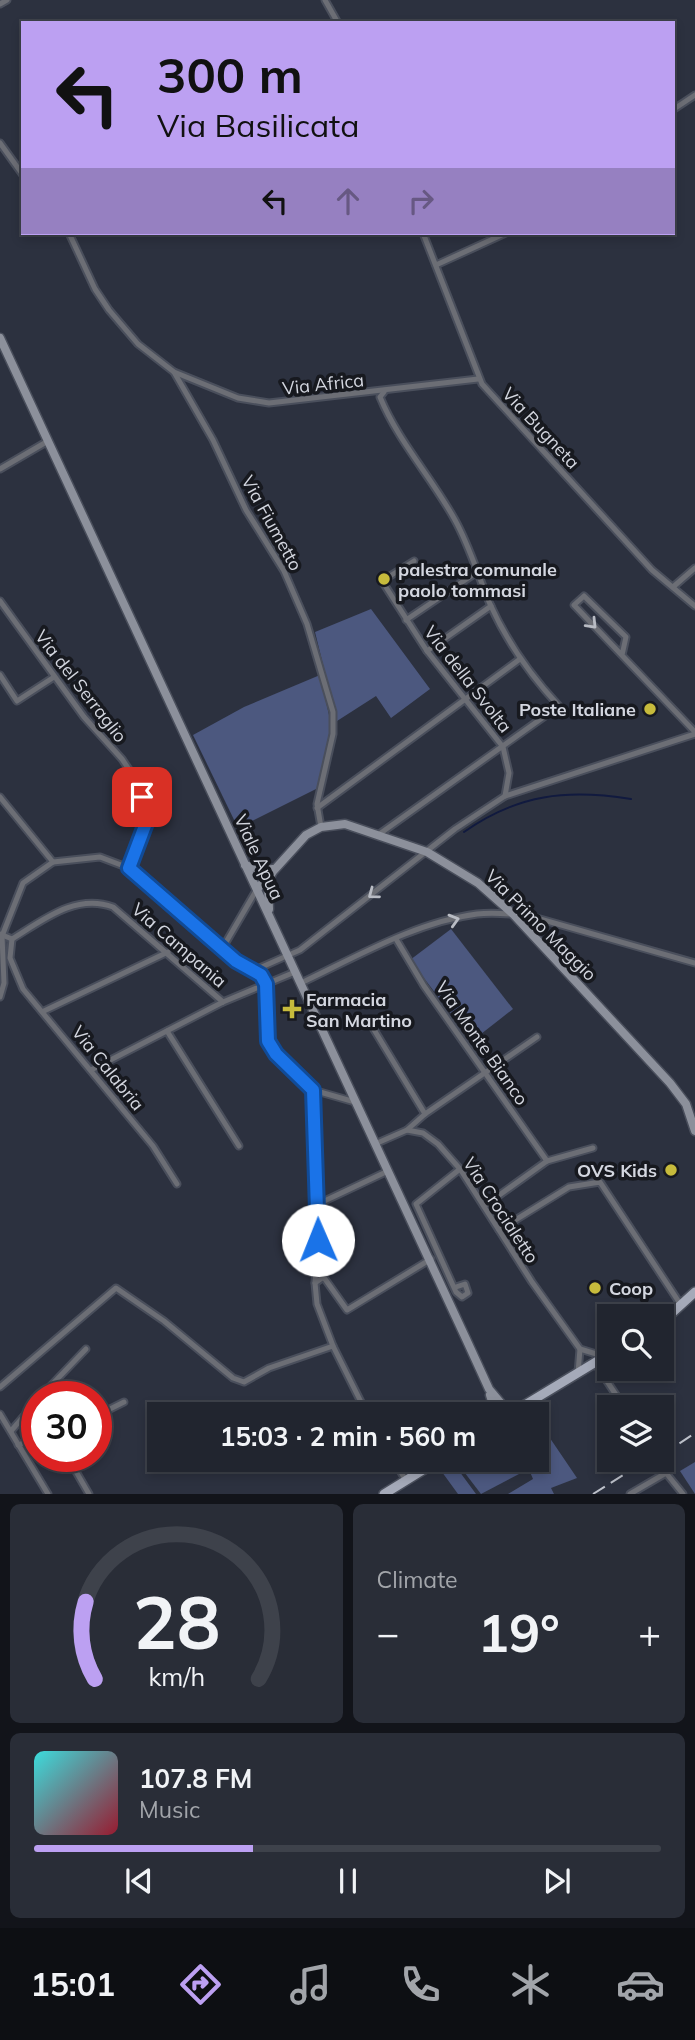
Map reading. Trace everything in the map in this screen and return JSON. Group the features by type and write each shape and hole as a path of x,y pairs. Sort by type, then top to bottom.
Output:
{"main road":[{"path":"674,1311 694,1293"},
{"path":"530,1402 597,1360"},
{"path":"384,1494 420,1472"}],"street":[{"path":"0,4 7,0"},
{"path":"325,0 337,21"},
{"path":"675,108 695,94"},
{"path":"0,143 21,172"},
{"name":"Via Fiumetto","path":"70,235 109,310 138,344 174,372 213,440 246,510 284,570 321,661 334,726 317,808 321,827"},
{"name":"Via Bugneta","path":"424,235 478,379 652,570 695,606"},
{"path":"436,265 502,235"},
{"name":"Viale Apua","path":"0,338 355,1102 431,1259 493,1402"},
{"name":"Via Africa","path":"174,372 238,398 258,402 316,400 384,392 410,385 478,379"},
{"path":"378,835 559,706 520,659 491,606 468,545 454,518 381,400 380,394 384,392"},
{"path":"0,469 48,441"},
{"name":"Via della Svolta","path":"414,561 382,580 406,620 463,700 503,747 509,773 505,796"},
{"path":"673,587 695,568"},
{"path":"406,620 477,572"},
{"path":"255,970 288,957 455,829 505,796 695,733 574,605 584,596 626,637 622,655"},
{"name":"Via del Serraglio","path":"0,601 54,677 122,759 140,790 146,823 129,868"},
{"path":"427,650 491,606"},
{"path":"317,808 520,659"},
{"path":"0,675 17,701 54,677"},
{"path":"0,797 53,862"},
{"name":"Via Primo Maggio","path":"321,827 345,824 427,852 478,883 513,915 670,1083 686,1104 694,1126"},
{"path":"222,949 257,889 306,835 321,827"},
{"path":"0,997 4,975 1,935 18,892 32,874 53,862 103,857 129,868 222,949 255,970 266,984 268,1041 276,1054 313,1090 355,1102"},
{"path":"245,864 262,870 274,869"},
{"path":"269,916 268,885 274,869"},
{"name":"Via Campania","path":"12,939 63,909 83,902 99,901 113,907 223,1002"},
{"path":"301,982 396,939 467,916 526,915 695,963"},
{"path":"1,935 12,939 9,949 14,973 4,975"},
{"name":"Via Monte Bianco","path":"396,939 424,986 547,1161"},
{"path":"44,1011 168,952"},
{"path":"91,1069 223,1002 295,972"},
{"name":"Via Calabria","path":"14,973 23,989 44,1011 153,1146 177,1184"},
{"path":"373,1028 425,1114"},
{"path":"167,1031 240,1146"},
{"path":"375,1144 407,1130 425,1114 537,1037"},
{"path":"313,1090 318,1204 315,1283 317,1304 333,1346 361,1402"},
{"name":"Via Crocialetto","path":"407,1130 423,1133 438,1144 460,1169 580,1349"},
{"path":"484,1206 547,1161 593,1148"},
{"path":"456,1287 416,1204 460,1169"},
{"path":"318,1204 388,1171"},
{"path":"499,1230 569,1187 600,1182 681,1305"},
{"path":"315,1283 326,1279 346,1310 431,1259"},
{"path":"0,1387 116,1288 164,1321 233,1378 244,1382 269,1368 333,1346"},
{"path":"55,1381 86,1349"},
{"path":"578,1373 580,1349 597,1353"},
{"path":"594,1362 616,1395"},
{"name":"Viale Apua","path":"489,1389 500,1402"},
{"path":"112,1408 124,1402"},
{"path":"0,1414 48,1494"},
{"path":"11,1431 21,1419"},
{"path":"76,1472 89,1494"},
{"path":"401,1472 406,1481"},
{"path":"630,1494 666,1473 682,1494"}],"shaded area":[{"path":"371,609 430,689 391,718 376,696 337,721 315,632"},
{"path":"320,675 331,724 318,788 238,828 193,735 244,707"},
{"path":"451,929 513,1009 472,1041 410,960"},
{"path":"549,1437 577,1478 551,1488 554,1494 508,1494 533,1479 530,1472 549,1472"},
{"path":"695,1462 695,1494 680,1471"},
{"path":"442,1472 460,1472 476,1494 458,1494"},
{"path":"464,1472 519,1472 519,1474 481,1494"}],"waterway":[{"path":"464,832 504,809 544,797 586,795 631,799"}],"railway":[{"path":"674,1447 695,1433"},
{"path":"593,1494 628,1472"}],"place":[{"name":"palestra comunale paolo tommasi","path":"384,579"},
{"name":"Poste Italiane","path":"650,709"},
{"name":"Farmacia San Martino","path":"292,1009"},
{"name":"OVS Kids","path":"671,1170"},
{"name":"Coop","path":"595,1288"}],"route":[{"path":"142,797 147,818 145,829 129,868 236,961 261,975 266,984 265,1020 268,1041 276,1054 313,1090 316,1108 318,1240"}]}
